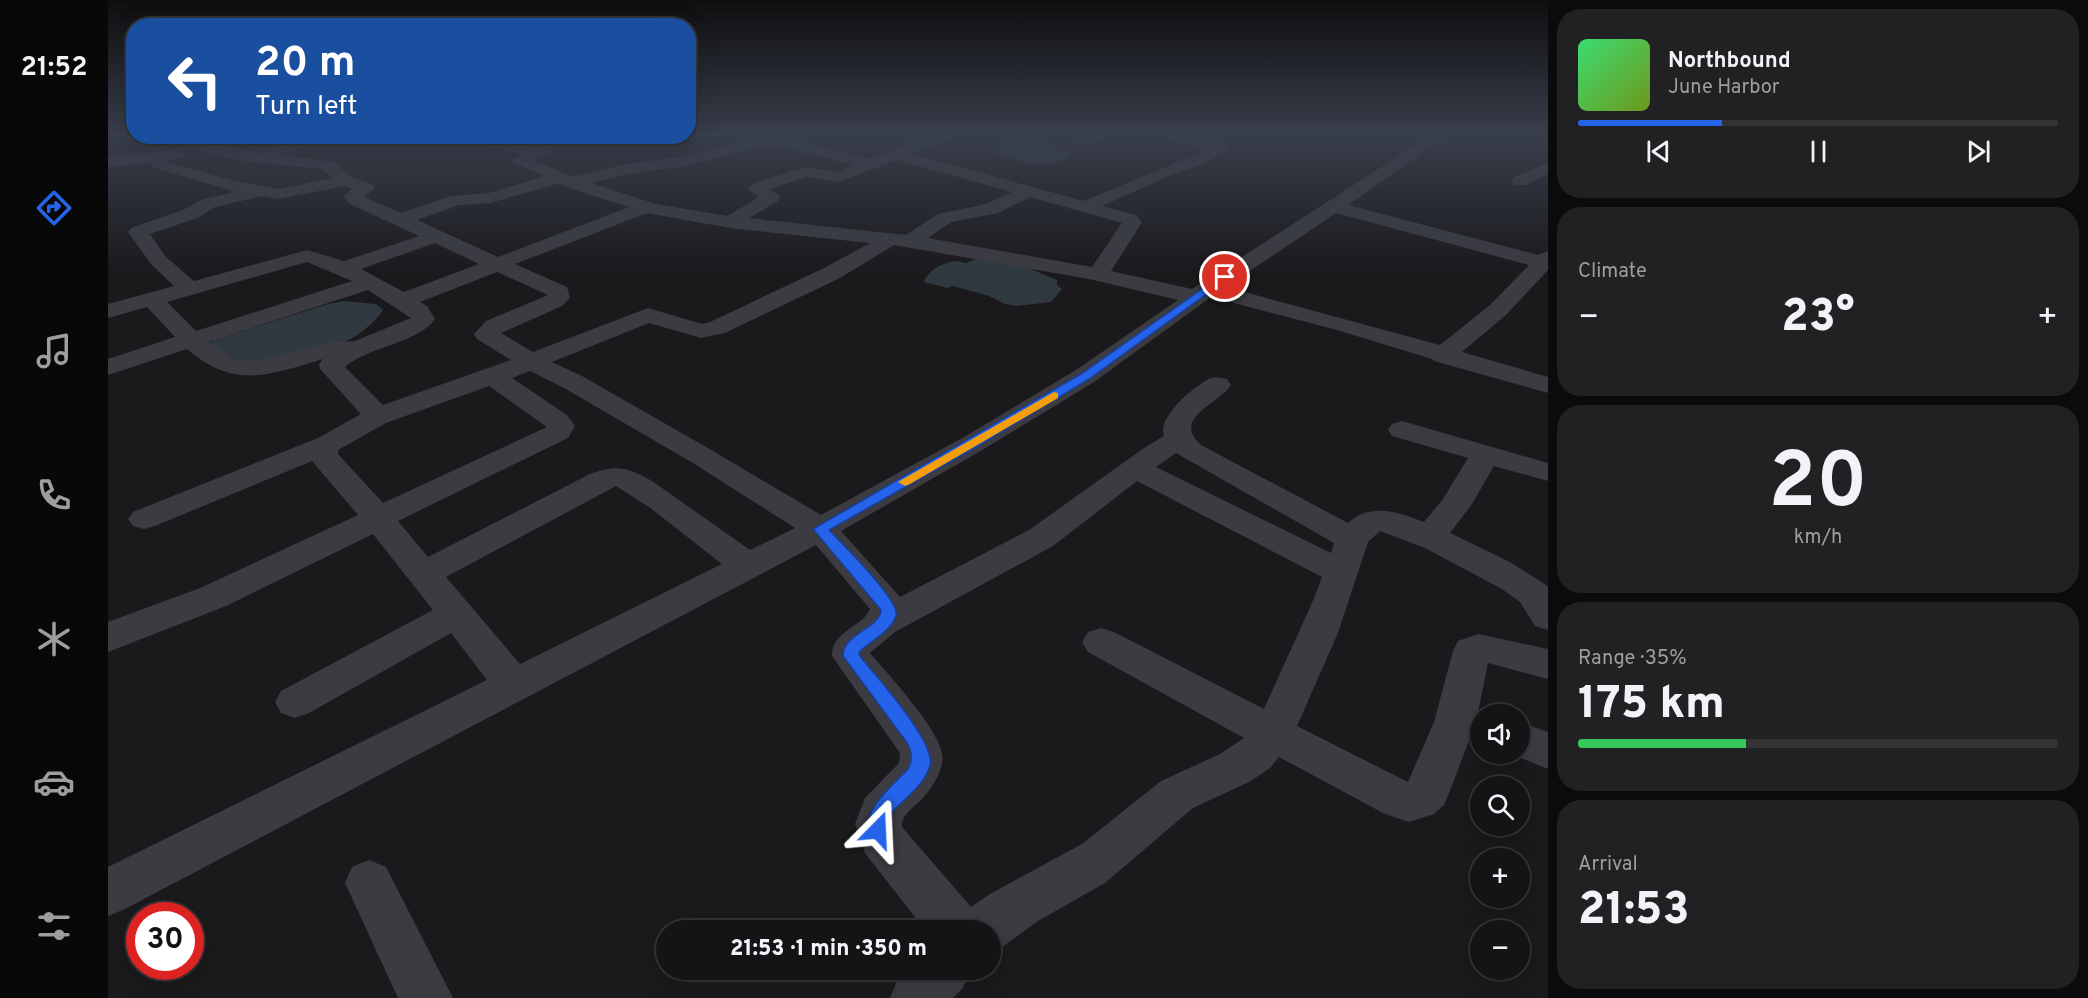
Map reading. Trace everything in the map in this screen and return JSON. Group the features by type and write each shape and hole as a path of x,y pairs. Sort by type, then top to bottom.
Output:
{"street":[{"path":"190,289 164,267 138,232 190,214 193,196 207,182"},
{"path":"217,182 283,194 343,182"},
{"path":"348,182 367,189 355,195 354,198 561,295 554,301 494,326 486,334 531,362 573,382 703,457 820,529 881,597 889,609 884,622"},
{"path":"399,220 457,200 484,199 555,182"},
{"path":"569,182 574,185 646,207 730,222 901,240 1202,293 1345,325 1443,356 1548,385"},
{"path":"730,222 772,197 756,189 777,182"},
{"path":"991,182 1123,216 1132,222 1098,275"},
{"path":"1086,206 1141,182"},
{"path":"108,892 820,529 974,443 1085,376 1202,293 1370,182"},
{"path":"193,196 262,191"},
{"path":"144,519 328,444 376,417 531,362 648,315 701,331 717,328 945,218 991,209 1027,192"},
{"path":"1332,206 1547,261"},
{"path":"401,301 646,207"},
{"path":"341,269 434,237"},
{"path":"108,311 307,256 320,259 370,282 418,311 423,319 409,328 338,358 332,364 333,369 375,413 376,417"},
{"path":"1443,356 1465,335 1498,310 1547,261"},
{"path":"108,367 370,282"},
{"path":"152,300 192,339 224,364 242,369 266,366 329,349 361,347"},
{"path":"108,638 130,627 213,597 558,432 561,426 557,421 492,376"},
{"path":"1218,385 1178,419 1175,432 1178,440 1347,556"},
{"path":"1402,430 1548,472"},
{"path":"949,920 882,838 878,830 878,819 882,810 915,775 921,765 921,753 915,740 851,656 851,648 884,622 1041,538 1135,468 1178,440"},
{"path":"328,444 323,450 323,456 327,462 379,519 514,685"},
{"path":"1429,538 1456,504 1486,453"},
{"path":"1135,468 1347,556"},
{"path":"423,574 599,482 616,476 628,479 746,565"},
{"path":"993,920 1000,914 1081,872 1108,854 1170,800 1191,786 1228,772 1246,761 1274,733 1319,637 1347,556 1363,526 1377,520 1384,520 1400,524 1429,538 1526,587 1534,594 1548,616"},
{"path":"295,702 456,614"},
{"path":"1101,642 1387,794 1413,803 1422,800 1428,791 1469,718 1472,651 1478,648 1548,664"},
{"path":"1530,743 1548,751"},
{"path":"369,884 426,998"},
{"path":"917,998 934,980"}],"shaded area":[{"path":"980,258 1024,266 1057,280 1057,285 1062,289 1051,302 1017,306 953,286 947,288 924,282 933,270 946,263 956,261 966,263"},
{"path":"344,301 376,304 383,310 370,325 354,337 316,353 274,360 234,363 209,345 212,341"}],"slow traffic":[{"path":"905,482 1054,395"}],"route":[{"path":"878,830 878,819 882,810 915,775 921,765 921,753 915,740 854,663 851,656 851,648 884,622 889,609 820,529 974,443 1085,376 1225,277"}]}
